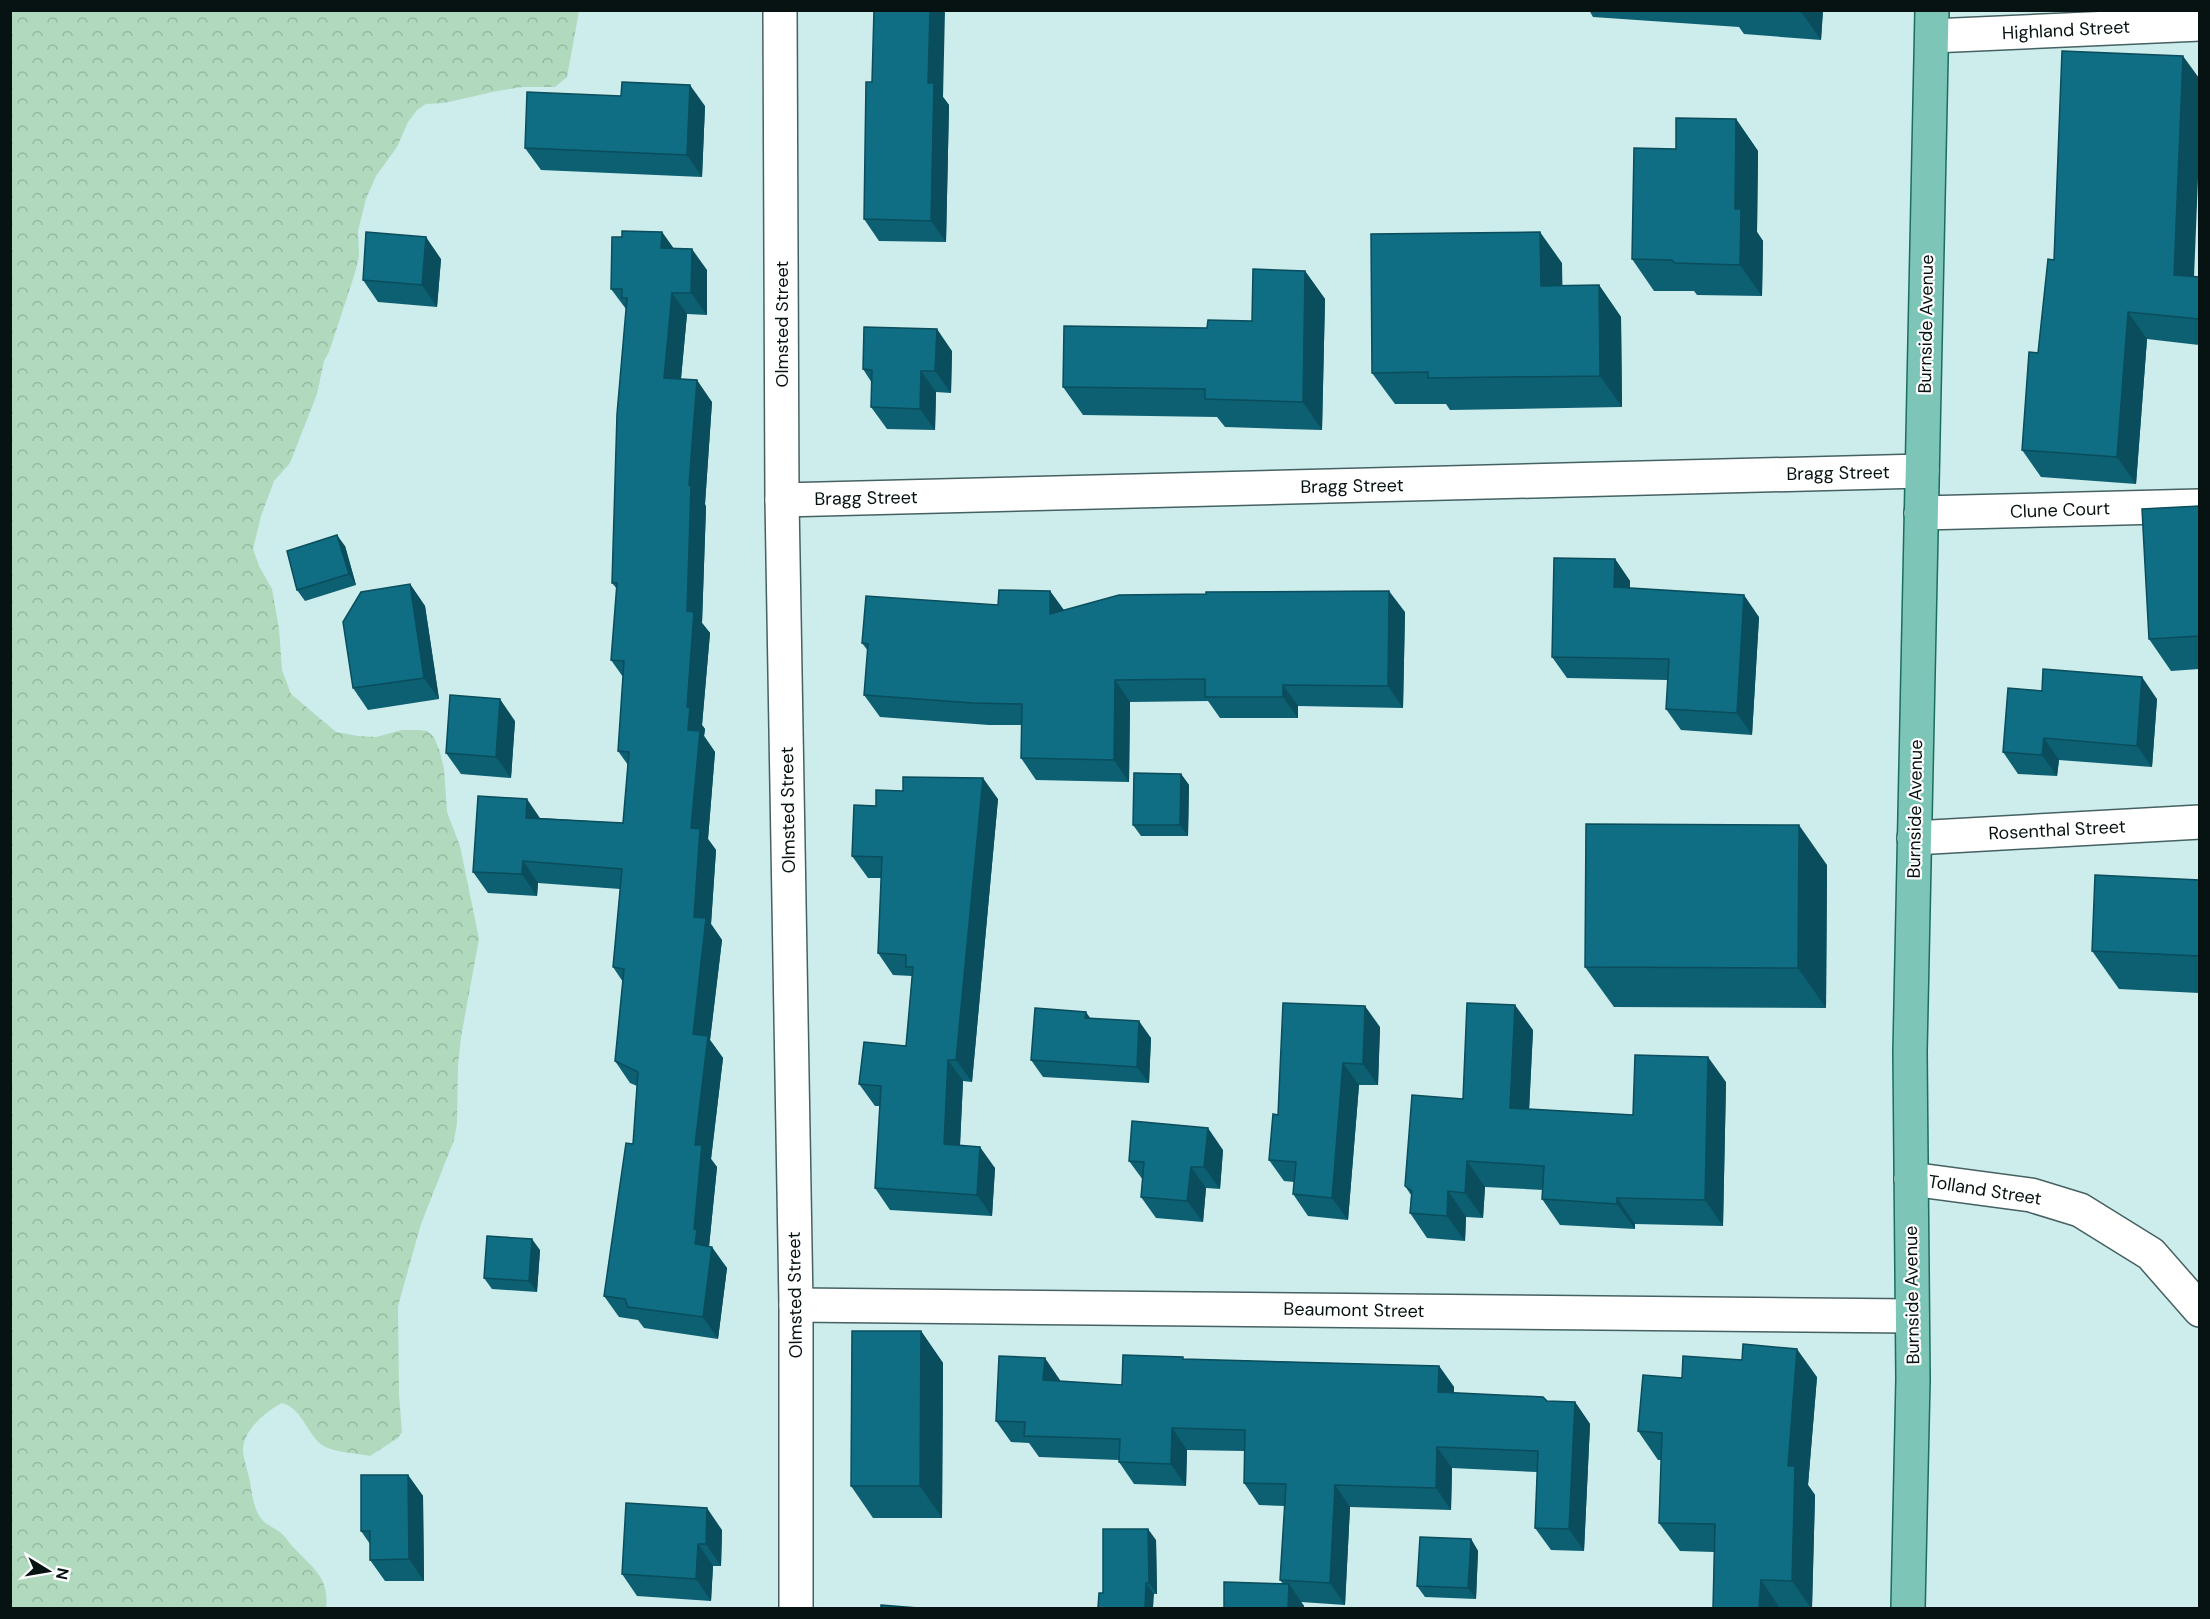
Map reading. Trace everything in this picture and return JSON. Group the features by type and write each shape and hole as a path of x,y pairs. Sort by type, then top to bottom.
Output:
{"main road":[{"name":"Burnside Avenue","path":"1908,1608 1913,1378 1910,1052 1932,23"}],"street":[{"name":"Olmsted Street","path":"780,10 782,500 796,1305 796,1608"},
{"name":"Highland Street","path":"1932,23 2199,24"},
{"name":"Bragg Street","path":"782,500 1922,471"},
{"name":"Clune Court","path":"1921,513 2199,506"},
{"name":"Rosenthal Street","path":"1914,838 2199,822"},
{"name":"Tolland Street","path":"1911,1179 2031,1195 2080,1210 2151,1254 2199,1310"},
{"name":"Beaumont Street","path":"796,1305 1912,1316"}],"green space":[{"path":"11,10 579,11 567,77 555,87 522,87 444,103 426,104 417,110 408,122 397,147 376,176 366,199 358,231 359,256 355,273 324,361 317,394 290,463 274,481 261,516 253,549 259,566 272,589 279,629 282,670 291,694 336,732 376,737 402,730 419,730 427,731 434,737 444,769 447,812 460,846 479,939 461,1037 457,1123 454,1140 421,1224 398,1306 399,1395 402,1432 398,1438 370,1456 338,1451 321,1444 296,1411 282,1403 256,1422 246,1436 244,1444 244,1458 253,1500 260,1517 283,1535 313,1567 325,1589 326,1608 11,1608"}],"building":[{"path":"874,10 930,10 928,83 934,83 931,221 864,219 866,82 872,82"},
{"path":"2062,51 2183,56 2174,275 2199,277 2199,319 2128,312 2117,457 2022,450 2029,352 2038,353 2048,259 2054,260"},
{"path":"622,82 690,85 687,155 525,148 527,92 621,96"},
{"path":"1676,118 1736,119 1735,209 1741,209 1740,265 1632,259 1634,148 1676,149"},
{"path":"622,231 662,232 661,248 692,249 691,293 672,293 664,378 697,380 689,485 691,485 687,611 694,612 687,707 690,707 688,730 700,731 691,828 700,829 694,917 706,918 693,1034 708,1036 695,1145 702,1145 694,1229 697,1230 695,1244 712,1247 703,1317 628,1307 625,1299 604,1296 626,1143 633,1144 638,1072 615,1061 624,969 613,967 622,869 523,861 522,874 473,872 478,796 527,799 526,818 623,823 629,752 618,751 624,661 611,660 617,583 612,583 617,414 627,298 622,298 622,289 611,289 612,237 622,237"},
{"path":"366,232 426,237 422,285 363,280"},
{"path":"1540,232 1541,286 1599,285 1600,376 1428,378 1428,372 1372,373 1371,234"},
{"path":"1253,269 1305,271 1303,402 1205,399 1205,389 1063,387 1064,326 1207,328 1208,320 1252,321"},
{"path":"864,327 937,329 935,371 921,371 920,409 871,407 872,370 863,369"},
{"path":"2199,506 2199,636 2149,639 2142,509"},
{"path":"337,535 349,574 297,590 287,551"},
{"path":"1554,558 1615,559 1614,587 1744,595 1737,713 1666,709 1669,659 1552,657"},
{"path":"410,584 424,678 353,688 343,622 361,592"},
{"path":"999,590 1050,591 1050,614 1119,595 1389,591 1388,686 1283,685 1283,697 1205,697 1205,679 1115,680 1114,760 1021,758 1022,704 864,695 868,644 862,643 866,596 998,605"},
{"path":"2043,669 2142,677 2137,746 2044,738 2042,755 2003,752 2008,688 2042,691"},
{"path":"450,695 500,699 496,757 446,753"},
{"path":"1134,773 1181,774 1180,825 1133,825"},
{"path":"903,777 983,778 956,1060 948,1060 944,1144 980,1147 977,1195 875,1188 881,1086 859,1084 864,1042 906,1046 913,967 906,967 906,955 878,953 882,857 852,856 854,805 876,806 876,790 903,791"},
{"path":"1586,824 1799,825 1798,968 1585,967"},
{"path":"2095,875 2199,880 2199,956 2092,951"},
{"path":"1283,1003 1365,1006 1363,1064 1343,1063 1332,1198 1293,1194 1296,1162 1269,1160 1273,1114 1278,1115"},
{"path":"1467,1003 1515,1005 1510,1108 1633,1115 1635,1055 1708,1057 1705,1200 1617,1198 1617,1204 1542,1199 1544,1166 1467,1161 1465,1193 1448,1191 1447,1216 1410,1213 1412,1191 1405,1186 1412,1095 1463,1099"},
{"path":"1035,1008 1086,1012 1085,1018 1139,1021 1137,1067 1031,1060"},
{"path":"1132,1121 1208,1128 1204,1167 1191,1167 1187,1201 1141,1197 1144,1162 1129,1161"},
{"path":"487,1236 532,1239 529,1281 484,1278"},
{"path":"852,1331 921,1331 920,1486 851,1486"},
{"path":"1743,1344 1797,1349 1788,1466 1795,1466 1792,1581 1761,1580 1759,1608 1713,1608 1715,1524 1659,1523 1662,1433 1638,1431 1643,1375 1682,1378 1683,1356 1742,1360"},
{"path":"1123,1355 1183,1357 1183,1359 1439,1366 1438,1392 1543,1397 1547,1401 1575,1402 1569,1529 1535,1528 1538,1451 1437,1447 1436,1488 1335,1485 1330,1583 1280,1580 1286,1484 1244,1483 1245,1430 1172,1428 1171,1464 1119,1462 1120,1439 1024,1436 1025,1422 996,1421 999,1356 1045,1358 1043,1380 1122,1385"},
{"path":"361,1475 408,1475 409,1559 370,1560 370,1531 361,1531"},
{"path":"626,1503 707,1508 706,1544 698,1544 696,1579 622,1574"},
{"path":"1103,1529 1148,1529 1149,1583 1146,1583 1145,1608 1098,1608 1099,1593 1103,1593"},
{"path":"1420,1537 1471,1539 1468,1588 1417,1586"},
{"path":"1224,1582 1289,1584 1288,1608 1224,1608"},
{"path":"881,1605 918,1608 881,1608"}]}
